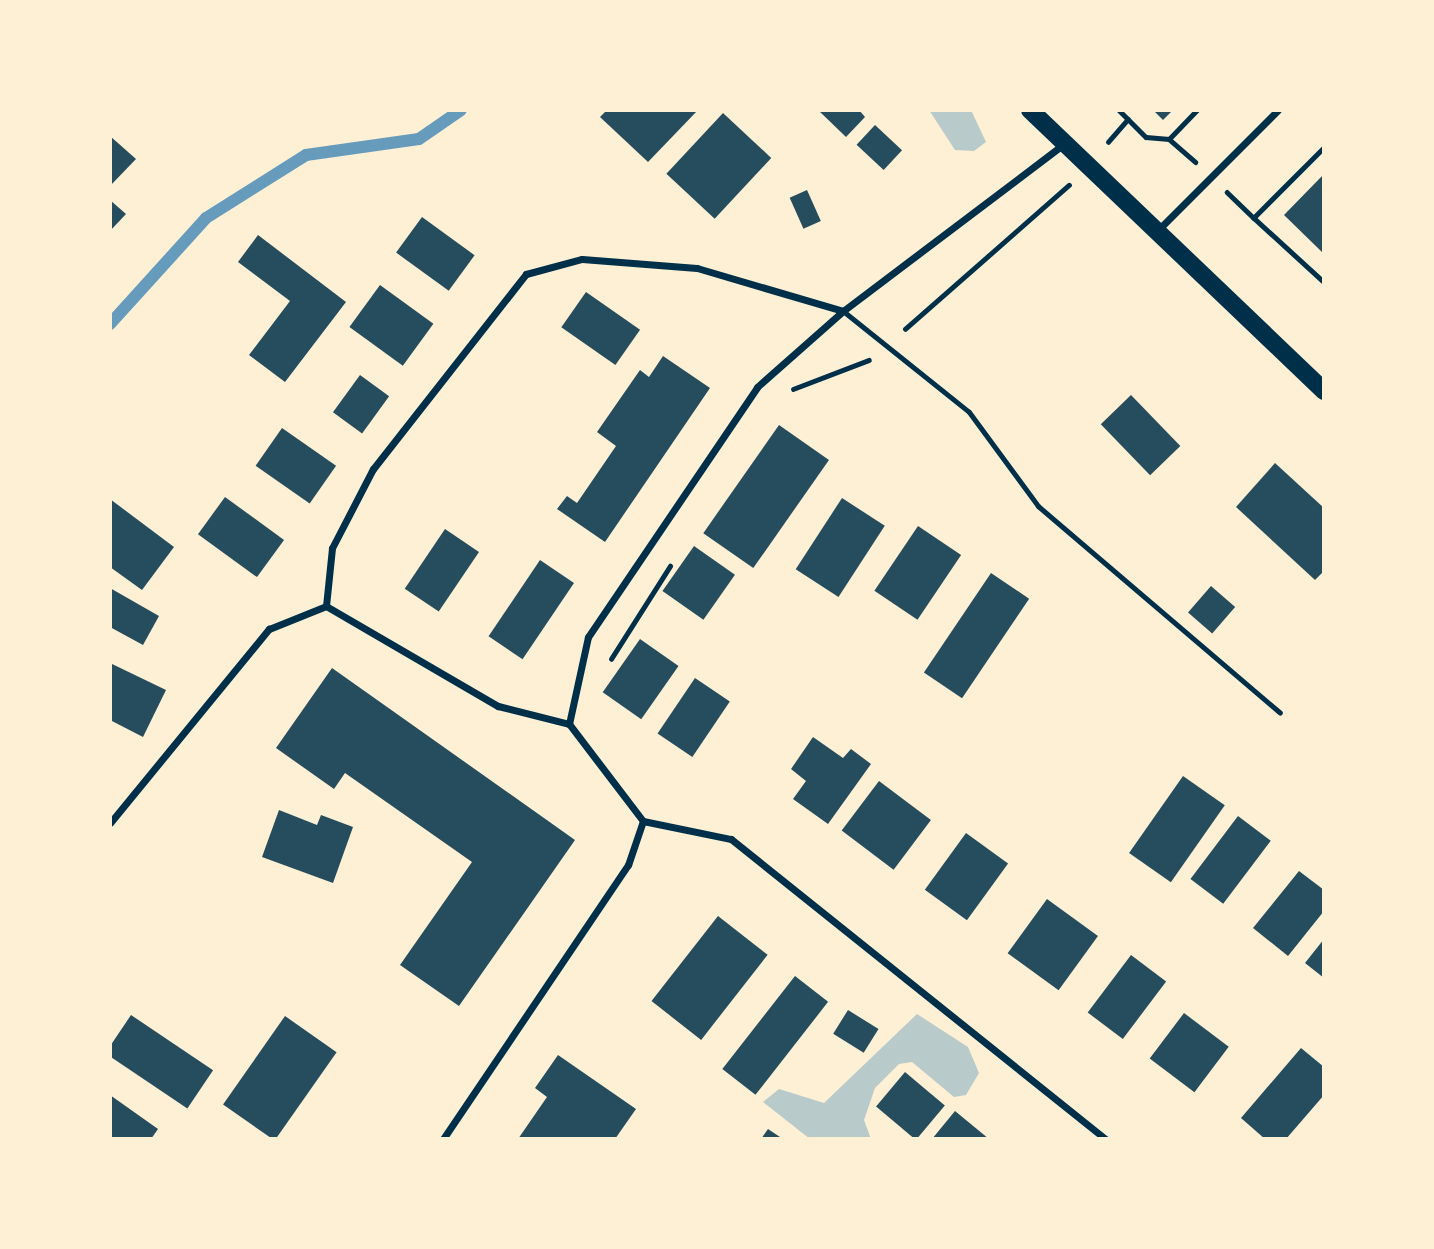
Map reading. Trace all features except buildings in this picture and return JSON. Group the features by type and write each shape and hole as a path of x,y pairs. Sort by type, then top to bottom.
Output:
{"main road":[{"path":"1030,110 1324,391"}],"street":[{"path":"1157,232 1278,110"},
{"path":"569,724 587,637 757,387 843,311 1065,143"},
{"path":"326,606 332,548 373,469 526,274 582,258 697,268 843,311"},
{"path":"326,606 498,706 569,724 643,821 732,839 1106,1139"},
{"path":"110,823 269,629 326,606"},
{"path":"443,1139 628,865 643,821"}],"lane":[{"path":"843,311 970,412 1038,506 1280,713"}],"path":[{"path":"1119,110 1146,137 1169,139 1197,110"},
{"path":"779,393 858,369 1053,202 1128,119"},
{"path":"1324,148 1254,218 1324,282"},
{"path":"607,665 674,559"}],"shaded area":[{"path":"929,110 971,110 986,142 974,151 955,150"},
{"path":"917,1014 968,1047 979,1073 966,1095 954,1097 912,1062 899,1064 875,1088 864,1120 871,1139 810,1139 763,1102 779,1089 824,1103"}],"waterway":[{"path":"110,324 206,218 306,155 419,139 461,110"}]}
